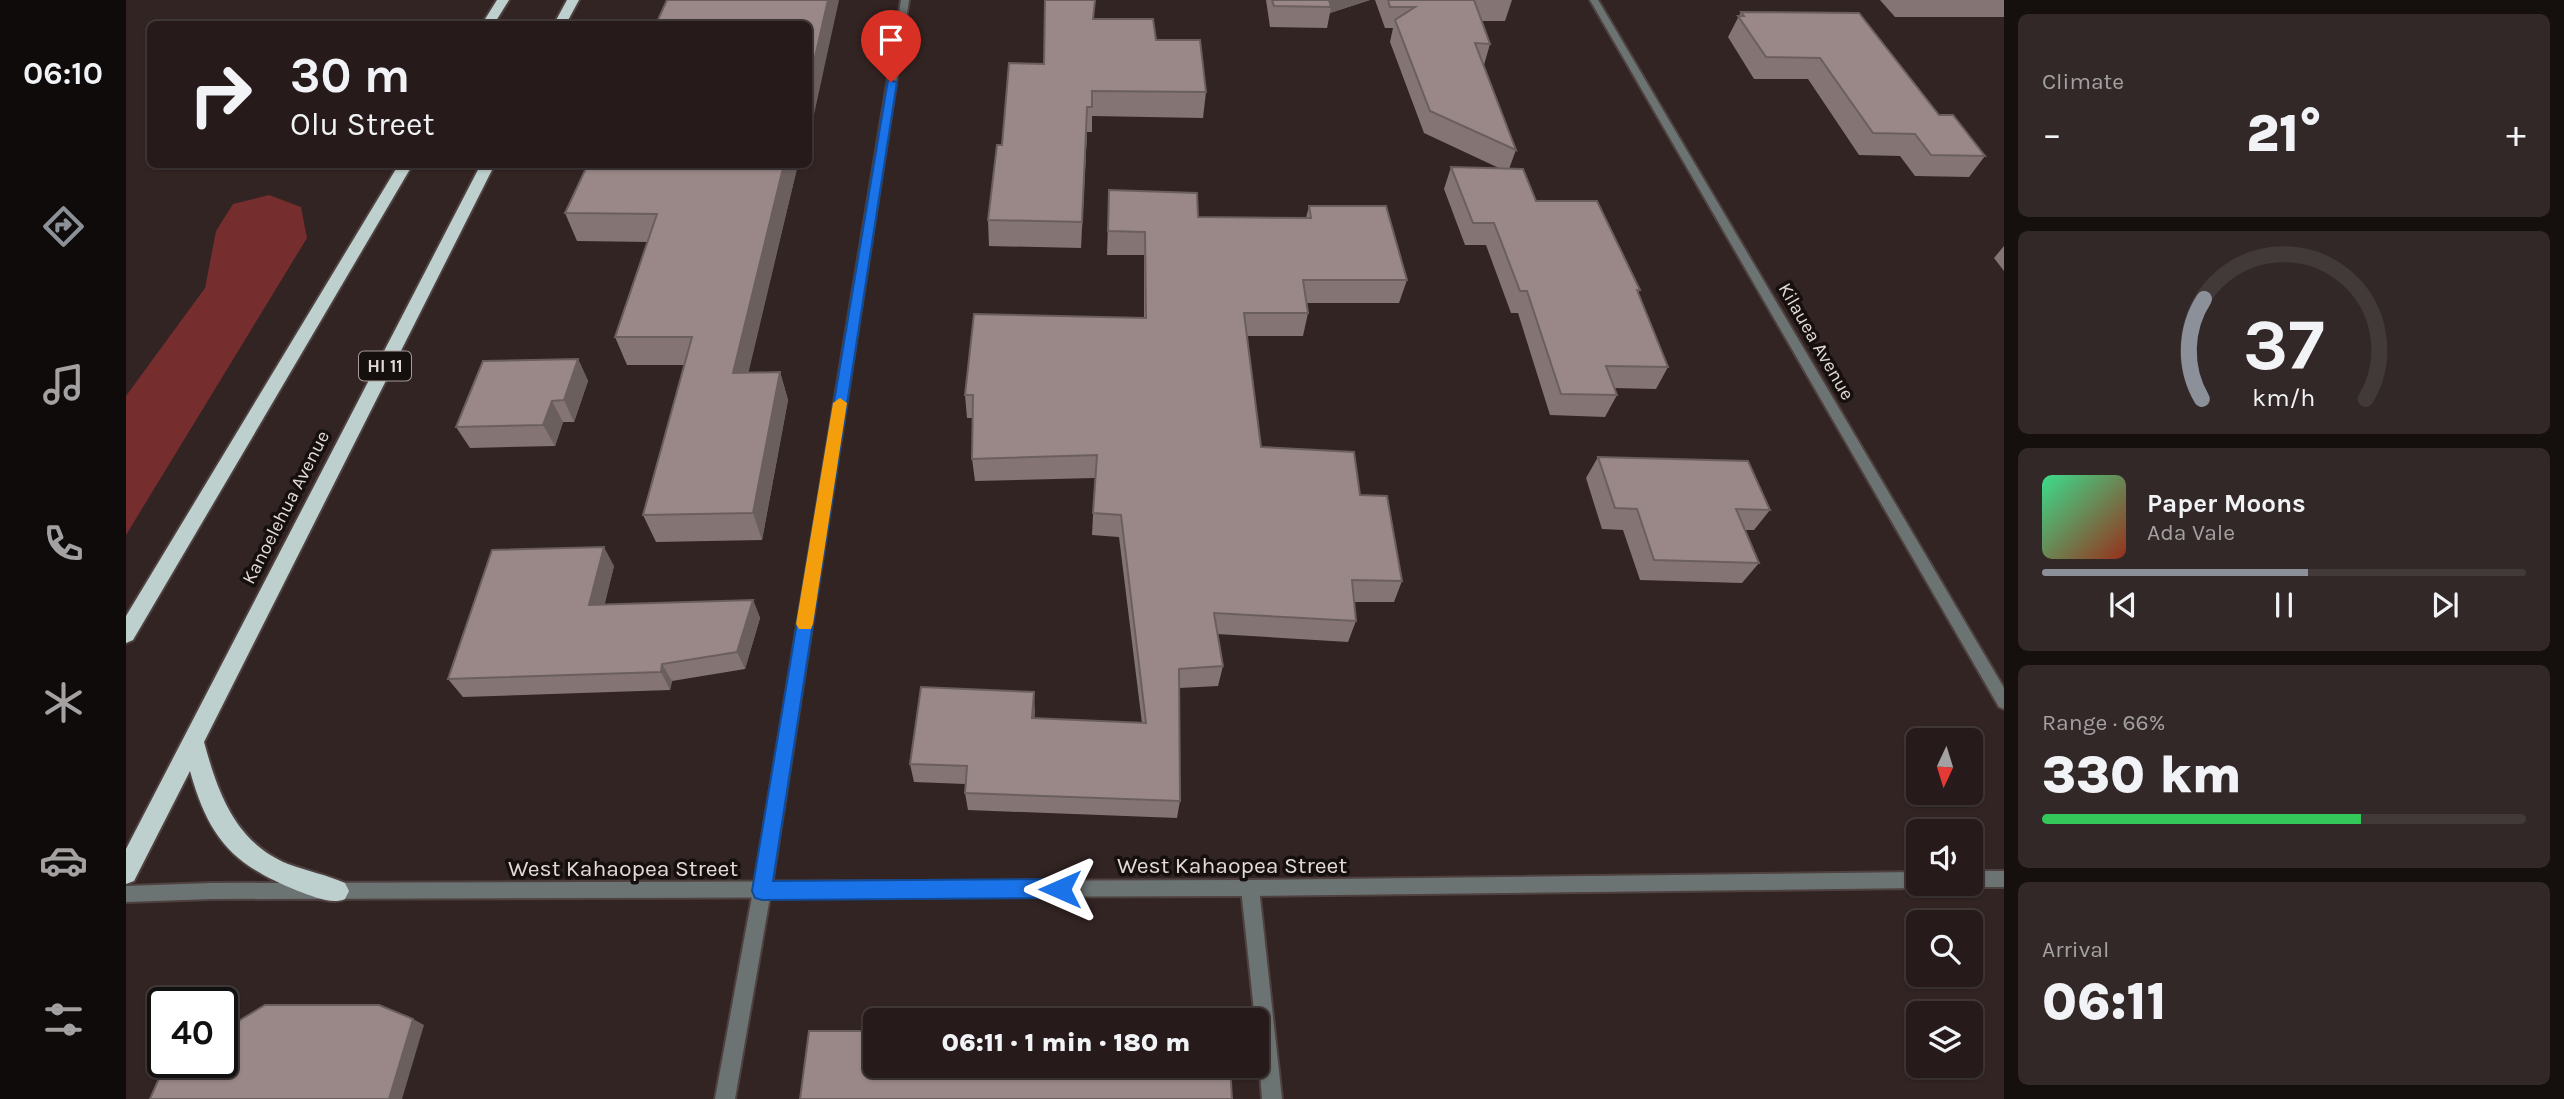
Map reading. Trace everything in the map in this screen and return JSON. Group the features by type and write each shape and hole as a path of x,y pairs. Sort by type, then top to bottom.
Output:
{"highway":[{"path":"490,21 503,0"},
{"path":"562,21 573,0"},
{"path":"126,634 403,168"},
{"name":"Kanoelehua Avenue","path":"126,873 486,168"},
{"path":"193,741 212,807 226,833 244,853 297,881 337,891"}],"street":[{"path":"725,1099 762,891 905,0"},
{"name":"Kilauea Avenue","path":"1594,0 2004,702"},
{"path":"1983,879 2004,878"},
{"name":"West Kahaopea Street","path":"126,894 1250,888 1906,880"},
{"path":"1250,888 1272,1099"}],"shaded area":[{"path":"269,195 301,207 307,238 126,535 126,396 205,288 216,231 233,204"}],"building":[{"path":"667,0 828,0 812,70 812,21 657,21"},
{"path":"1045,0 1095,0 1093,19 1153,19 1156,40 1200,40 1206,92 1092,91 1092,107 1087,107 1082,222 988,220 997,145 1002,145 1009,63 1044,64"},
{"path":"1272,0 1329,0 1331,7 1274,6"},
{"path":"1388,0 1474,0 1490,44 1475,43 1516,150 1430,111 1395,20 1415,7 1390,7"},
{"path":"1741,12 1859,13 1939,115 1953,115 1985,156 1931,155 1915,134 1873,133 1820,58 1766,57 1738,16 1744,16"},
{"path":"1451,167 1523,169 1536,201 1597,201 1640,290 1637,290 1668,367 1606,366 1617,395 1561,394 1527,291 1520,291 1494,223 1473,223"},
{"path":"586,168 783,168 733,373 780,372 753,513 643,515 692,337 615,337 657,214 565,213"},
{"path":"1109,190 1197,193 1198,217 1311,218 1309,206 1386,206 1407,280 1303,280 1308,313 1244,313 1261,447 1354,452 1360,495 1387,496 1402,581 1352,580 1356,621 1214,613 1223,666 1179,669 1180,801 965,793 967,766 910,764 921,687 1034,692 1032,718 1146,723 1121,515 1093,513 1097,455 972,459 973,395 965,395 974,314 1146,318 1145,232 1108,231"},
{"path":"578,359 564,400 552,401 543,425 456,427 483,361"},
{"path":"1598,457 1748,461 1770,510 1736,509 1759,563 1654,560 1637,509 1615,508"},
{"path":"604,547 589,605 753,600 737,652 662,664 661,672 448,679 492,550"},
{"path":"265,1005 379,1005 413,1019 389,1099 150,1099 159,1078 238,1078 238,1021"},
{"path":"809,1031 863,1031 863,1078 1231,1078 1232,1099 800,1099"}],"slow traffic":[{"path":"805,624 840,403"}],"route":[{"path":"891,82 762,891 1060,889"}]}
